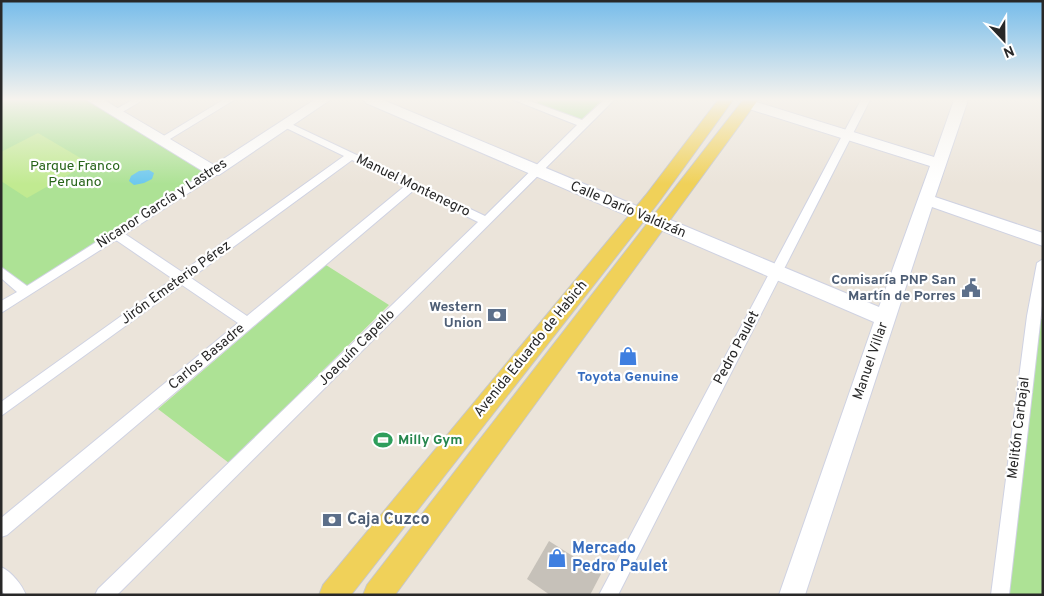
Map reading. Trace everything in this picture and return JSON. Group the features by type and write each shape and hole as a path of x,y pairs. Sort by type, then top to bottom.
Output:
{"main road":[{"name":"Avenida Eduardo de Habich","path":"377,595 649,219 708,128"},
{"name":"Avenida Eduardo de Habich","path":"332,595 728,128"}],"street":[{"path":"142,128 214,172"},
{"path":"162,140 183,128"},
{"name":"Nicanor García y Lastres","path":"1,308 280,128"},
{"name":"Manuel Montenegro","path":"294,128 486,221"},
{"name":"Calle Darío Valdizán","path":"436,128 885,318"},
{"name":"Joaquín Capello","path":"104,595 579,128"},
{"path":"831,128 938,163"},
{"name":"Pedro Paulet","path":"608,595 850,128"},
{"name":"Manuel Villar","path":"792,595 885,318 928,200 938,163 951,128"},
{"name":"Jirón Emeterio Pérez","path":"1,410 352,156"},
{"name":"Carlos Basadre","path":"1,529 412,186"},
{"path":"928,200 1043,240"},
{"path":"116,234 248,323"},
{"name":"Melitón Carbajal","path":"1000,595 1039,307 1043,263"},
{"path":"1,272 26,292"},
{"path":"1,576 16,595"}],"green space":[{"name":"Parque Franco Peruano","path":"1,128 140,128 214,172 26,292 1,271"},
{"path":"38,133 89,163 27,198 1,181 1,152"},
{"path":"326,265 389,305 229,463 158,409"},
{"path":"1038,319 1043,319 1043,595 1003,595"}],"water":[{"path":"149,170 154,173 152,179 134,185 129,181 131,176 139,171"}],"building":[{"name":"Mercado Pedro Paulet","path":"549,541 601,574 590,595 550,595 527,579"}],"place":[{"name":"Comisaría PNP San Martín de Porres","path":"971,288"},
{"name":"Western Union","path":"497,315"},
{"name":"Toyota Genuine","path":"628,356"},
{"name":"Milly Gym","path":"383,440"},
{"name":"Caja Cuzco","path":"332,520"},
{"name":"Mercado Pedro Paulet","path":"557,558"}]}
